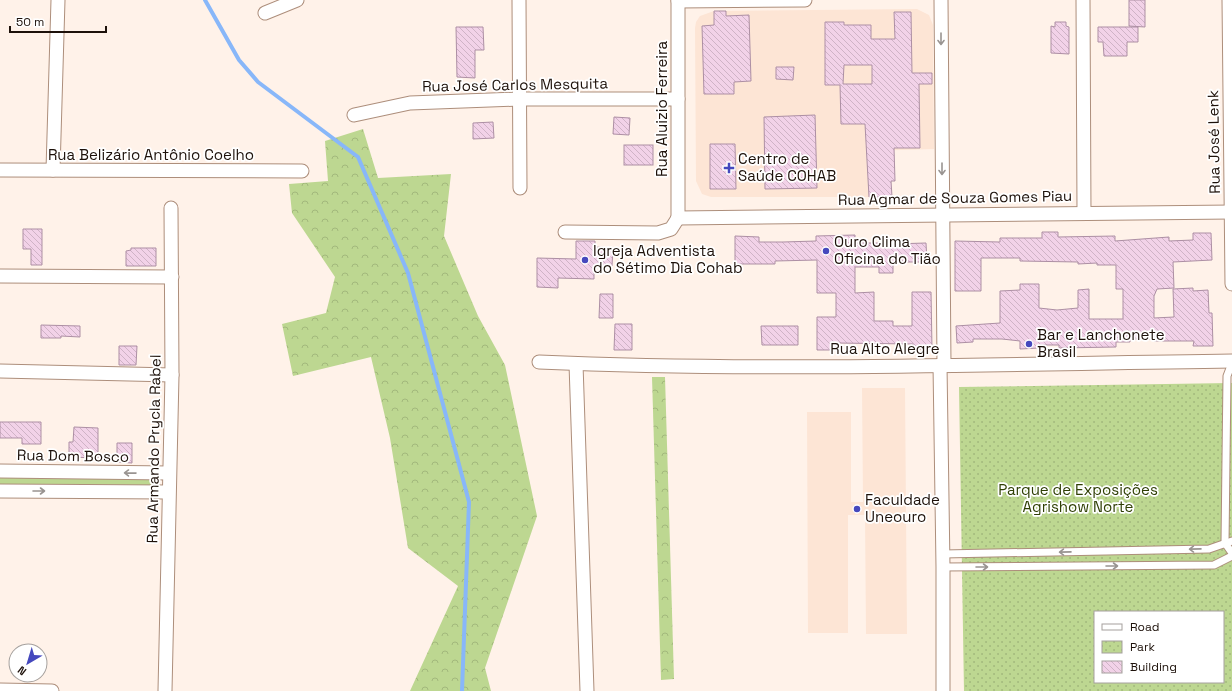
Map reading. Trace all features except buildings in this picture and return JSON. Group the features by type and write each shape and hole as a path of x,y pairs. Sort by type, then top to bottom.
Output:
{"street":[{"path":"53,170 58,0"},
{"path":"265,13 297,0"},
{"path":"519,0 520,188"},
{"path":"678,0 805,0"},
{"name":"Rua Aluizio Ferreira","path":"678,0 678,218"},
{"path":"941,0 943,691"},
{"path":"1083,0 1084,212"},
{"name":"Rua José Lenk","path":"1229,0 1232,284"},
{"name":"Rua José Carlos Mesquita","path":"354,115 410,103 678,98"},
{"name":"Rua Belizário Antônio Coelho","path":"0,170 302,171"},
{"name":"Rua Armando Prycla Rabel","path":"165,691 168,492 172,375 171,208"},
{"name":"Rua Agmar de Souza Gomes Piau","path":"678,218 942,216 1084,212 1232,212"},
{"path":"565,232 658,232 671,229 678,218"},
{"path":"0,276 172,277"},
{"name":"Rua Alto Alegre","path":"539,362 633,366 1232,362"},
{"path":"576,364 587,691"},
{"path":"0,372 172,375"},
{"name":"Rua Dom Bosco","path":"0,471 169,473"},
{"path":"0,491 168,492"},
{"path":"0,690 52,691"}],"lane":[{"path":"943,567 1214,565 1232,554 1229,542 1227,376 1232,362"},
{"path":"943,554 1210,549 1229,542"}],"shaded area":[{"path":"917,9 929,15 933,25 934,149 868,151 869,197 711,197 702,194 696,181 695,28 696,22 700,16 714,11"},
{"name":"Faculdade Uneouro","path":"862,388 905,388 907,634 866,634 865,515 848,515 848,633 808,633 807,412 851,412 851,502 863,502"}],"green space":[{"path":"363,129 378,178 451,174 444,236 478,316 505,365 537,516 485,668 491,691 410,691 458,586 408,548 390,438 371,357 293,376 282,324 326,313 335,277 292,213 289,184 328,181 325,141"},
{"path":"652,377 665,377 674,679 661,680"},
{"name":"Parque de Exposições Agrishow Norte","path":"1232,383 1232,691 964,691 959,387"},
{"path":"0,477 155,479 158,483 154,485 0,484"}],"waterway":[{"path":"205,0 239,60 258,82 358,157 408,273 469,502 462,691"}],"place":[{"name":"Centro de Saúde COHAB","path":"729,168"},
{"name":"Ouro Clima Oficina do Tião","path":"826,251"},
{"name":"Igreja Adventista do Sétimo Dia Cohab","path":"585,260"},
{"name":"Bar e Lanchonete Brasil","path":"1029,344"},
{"name":"Faculdade Uneouro","path":"857,509"}]}
